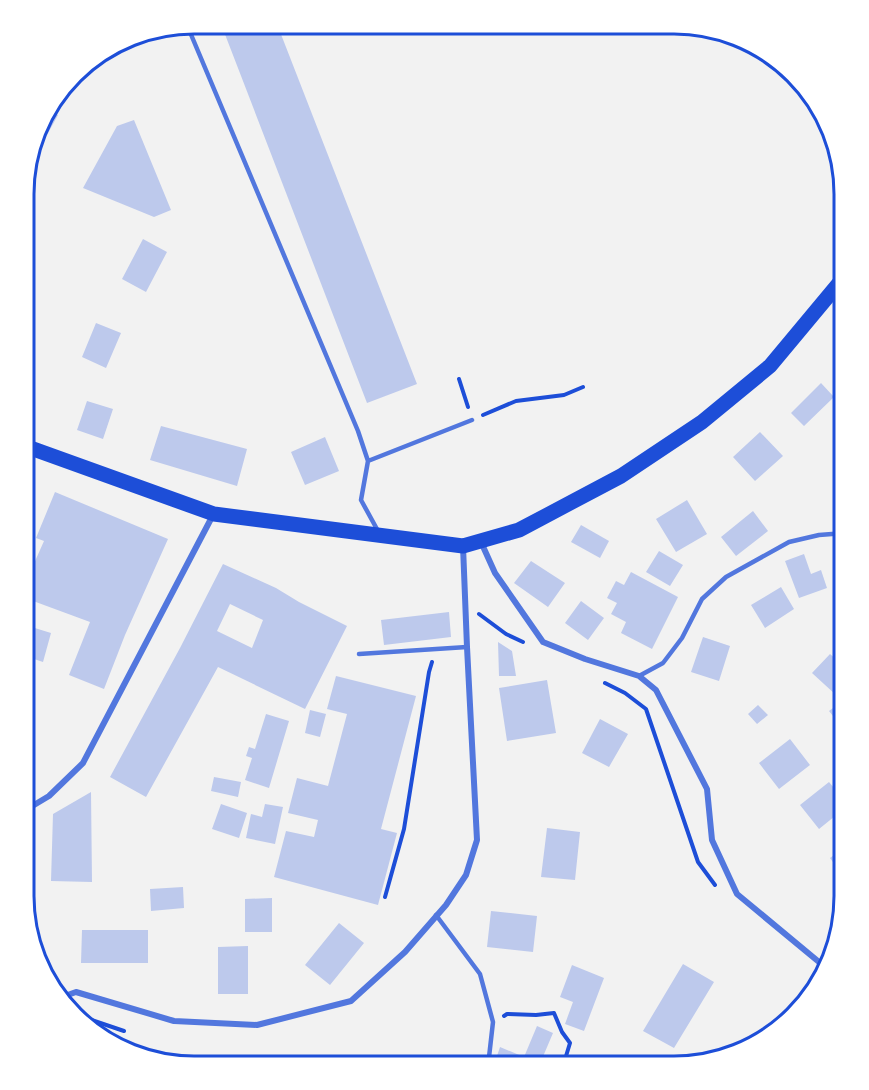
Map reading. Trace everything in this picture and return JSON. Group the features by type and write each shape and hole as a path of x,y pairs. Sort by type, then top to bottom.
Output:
{"main road":[{"path":"34,449 214,514 463,546 519,530 621,476 702,422 770,366 834,289"}],"street":[{"path":"34,806 49,796 82,763 214,514"},
{"path":"481,541 495,573 543,642 585,659 639,676 656,690 707,789 712,840 737,894 819,962"},
{"path":"69,994 76,992 174,1021 258,1025 351,1001 405,952 446,904 466,874 477,840 463,546"}],"lane":[{"path":"191,34 358,431 368,461 361,500 380,536"},
{"path":"368,461 472,420"},
{"path":"639,676 663,663 682,638 702,599 726,577 789,542 834,534"},
{"path":"359,654 466,646"},
{"path":"436,915 480,974 493,1022 489,1055"}],"path":[{"path":"459,379 472,420 516,401 564,395 582,387"},
{"path":"478,613 506,633 526,643"},
{"path":"385,897 404,829 429,672 436,648"},
{"path":"605,683 625,693 646,709 698,862 721,893"},
{"path":"493,1022 507,1014 554,1013 562,1032 570,1042 566,1055"},
{"path":"96,1022 124,1031"}],"building":[{"path":"225,34 281,34 417,384 367,403"},
{"path":"56,114 58,115 44,140"},
{"path":"134,120 171,210 154,217 83,188 117,126"},
{"path":"143,239 167,252 146,292 122,279"},
{"path":"96,323 121,333 106,368 82,357"},
{"path":"821,383 834,397 804,426 791,413"},
{"path":"87,401 113,409 103,439 77,430"},
{"path":"161,426 247,449 237,486 150,460"},
{"path":"760,432 783,456 755,481 733,457"},
{"path":"325,437 339,471 305,485 291,452"},
{"path":"55,492 168,539 125,635 104,689 69,675 90,622 34,601 34,564 44,541 36,538"},
{"path":"687,500 707,534 676,552 656,519"},
{"path":"753,511 768,531 736,556 721,537"},
{"path":"581,525 609,541 600,558 571,542"},
{"path":"659,551 683,565 670,586 646,572"},
{"path":"804,554 811,574 821,570 827,588 799,598 785,561"},
{"path":"531,561 565,583 548,607 514,583"},
{"path":"223,564 276,588 347,626 305,709 218,667 146,797 110,777","holes":["230,604 263,620 252,648 217,631"]},
{"path":"631,572 678,597 652,649 621,633 626,622 611,614 617,603 607,598 616,581 624,585"},
{"path":"781,587 794,609 765,628 751,605"},
{"path":"581,601 604,618 588,640 565,623"},
{"path":"449,612 451,637 384,645 381,620"},
{"path":"34,628 51,633 43,662 34,659"},
{"path":"703,637 730,646 719,681 691,672"},
{"path":"498,642 512,651 516,676 499,676"},
{"path":"830,654 834,657 834,693 812,673"},
{"path":"336,676 416,696 381,829 397,833 378,905 274,877 286,831 314,837 318,820 288,813 297,778 328,786 347,714 327,709"},
{"path":"547,680 556,733 507,741 499,688"},
{"path":"758,705 768,715 757,724 748,714"},
{"path":"834,707 834,717 829,711"},
{"path":"310,710 326,714 320,737 305,733"},
{"path":"266,714 289,721 269,788 245,780 252,758 246,756 249,747 255,749"},
{"path":"600,719 628,734 609,767 582,753"},
{"path":"790,739 810,765 779,789 759,763"},
{"path":"214,777 241,782 238,797 211,791"},
{"path":"829,782 834,788 834,817 819,829 800,805"},
{"path":"91,792 92,882 51,881 53,814"},
{"path":"221,804 247,813 239,838 212,829"},
{"path":"265,804 283,807 275,844 246,838 251,814 262,817"},
{"path":"547,828 580,832 575,880 541,877"},
{"path":"183,887 184,908 151,911 150,889"},
{"path":"272,898 272,932 245,932 245,899"},
{"path":"491,911 537,916 533,952 487,947"},
{"path":"339,923 364,943 330,985 305,965"},
{"path":"82,930 148,930 148,963 81,963"},
{"path":"248,946 248,994 218,994 218,947"},
{"path":"683,964 714,982 674,1048 643,1031"},
{"path":"572,965 604,978 584,1031 565,1024 573,1002 560,997"},
{"path":"537,1026 553,1033 544,1055 525,1055"},
{"path":"500,1047 519,1055 497,1055"}]}
